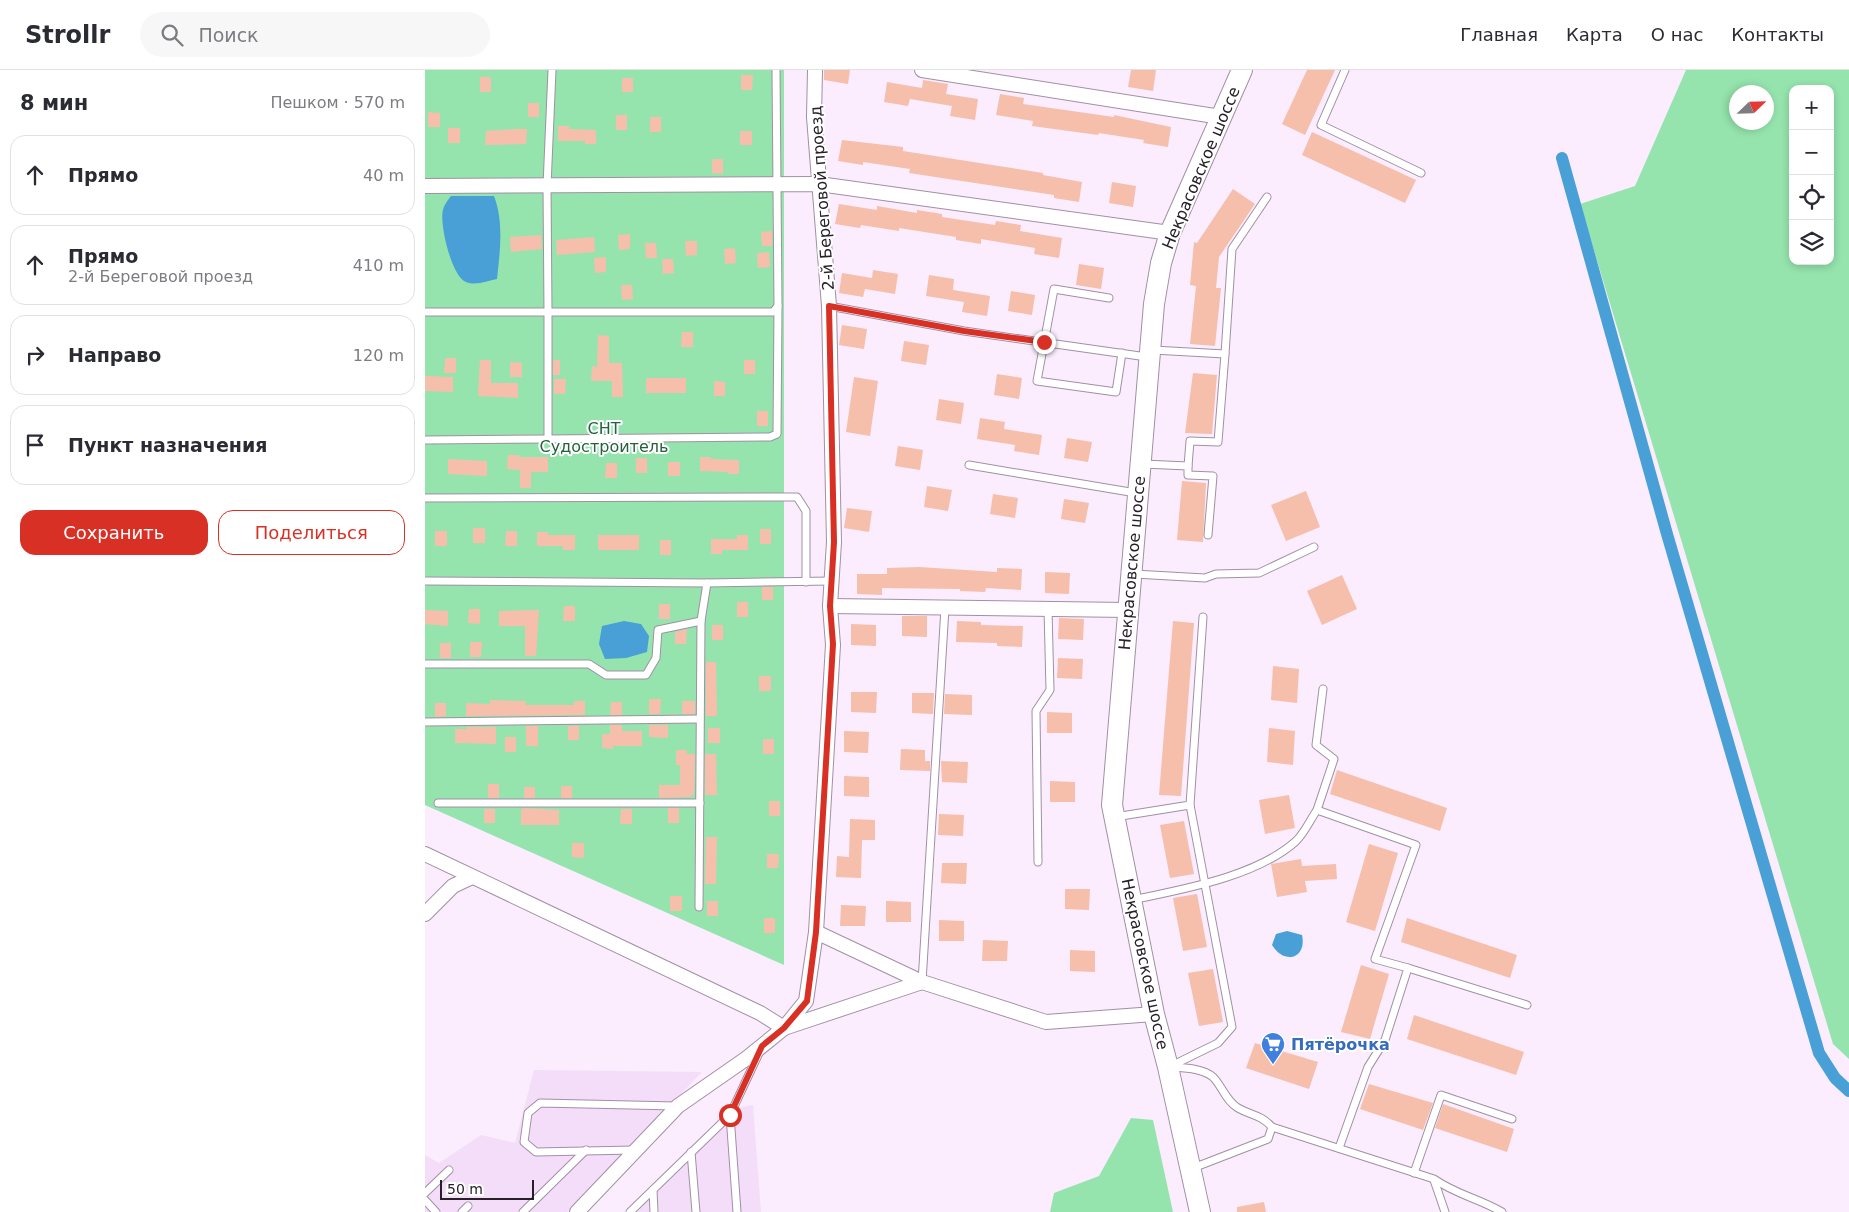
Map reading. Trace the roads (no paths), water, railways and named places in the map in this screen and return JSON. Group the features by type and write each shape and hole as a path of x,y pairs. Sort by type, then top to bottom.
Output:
{"main road":[{"name":"Некрасовское шоссе","path":"1200,1212 1168,1067 1154,1014 1112,805 1150,354 1161,263 1170,234 1242,70"}],"street":[{"name":"2-й Береговой проезд","path":"577,1212 678,1106 762,1046 784,1028 807,1001 816,932 833,644 830,606 834,542 829,306 814,117 815,70"},
{"path":"922,70 1221,117"},
{"path":"425,186 819,184 1170,234"},
{"path":"830,606 1128,610"},
{"path":"425,854 760,1013 784,1028 922,982"},
{"path":"425,914 453,886 473,876"},
{"path":"816,932 922,982 1046,1022 1154,1014"}],"lane":[{"path":"548,439 547,186 551,70"},
{"path":"425,440 771,436 777,434 779,306 776,70"},
{"path":"1345,70 1321,126 1421,173"},
{"path":"1208,535 1213,476 1188,475 1190,441 1218,442 1232,249 1267,196"},
{"path":"1109,298 1054,289 1037,381 1116,392 1122,353"},
{"path":"425,312 773,312 779,306"},
{"path":"829,306 964,331 1122,353 1225,354"},
{"path":"1141,464 1189,466"},
{"path":"969,465 1138,493"},
{"path":"425,498 797,498 806,511 806,582"},
{"path":"1131,574 1205,578 1216,574 1259,573 1314,547"},
{"path":"425,582 707,583 832,581"},
{"path":"699,907 701,621 707,583"},
{"path":"922,982 945,608"},
{"path":"1038,862 1036,711 1050,690 1048,610"},
{"path":"1168,1067 1218,1043 1231,1027 1190,805 1203,617"},
{"path":"425,664 589,664 606,676 646,675 655,658 658,630 701,621"},
{"path":"1131,900 1204,884 1266,861 1296,841 1317,810 1334,759 1316,745 1323,689"},
{"path":"425,722 700,719"},
{"path":"438,803 700,803"},
{"path":"1115,817 1190,805"},
{"path":"1317,810 1415,845 1375,959 1527,1005"},
{"path":"1339,1148 1368,1067 1385,1040 1408,968"},
{"path":"630,1212 730,1115 762,1046"},
{"path":"1168,1067 1191,1068 1213,1077 1221,1090 1237,1108 1262,1117 1272,1127 1434,1179 1453,1192 1489,1204 1502,1212"},
{"path":"1414,1172 1441,1095 1512,1119"},
{"path":"637,1150 536,1152 524,1142 528,1113 540,1103 678,1106"},
{"path":"730,1115 737,1212"},
{"path":"1190,1170 1268,1139 1272,1127"},
{"path":"523,1212 586,1150"},
{"path":"691,1152 696,1212"},
{"path":"425,1193 449,1170"},
{"path":"1434,1179 1445,1212"},
{"path":"653,1190 654,1212"},
{"path":"425,1200 436,1212"},
{"path":"462,1212 468,1206"}],"water":[{"path":"451,196 494,196 500,226 497,279 474,284 466,282 456,271 448,249 442,217 444,206"},
{"path":"624,621 641,624 649,636 647,652 626,658 605,659 599,644 602,626"},
{"path":"1287,931 1302,935 1303,943 1298,954 1288,957 1282,955 1272,945 1276,934"}],"waterway":[{"path":"1562,158 1667,534 1819,1053 1835,1078 1849,1091"}],"place":[{"name":"Пятёрочка","path":"1273,1065"}],"park label":[{"name":"СНТ Судостроитель","path":"604,437"}]}
